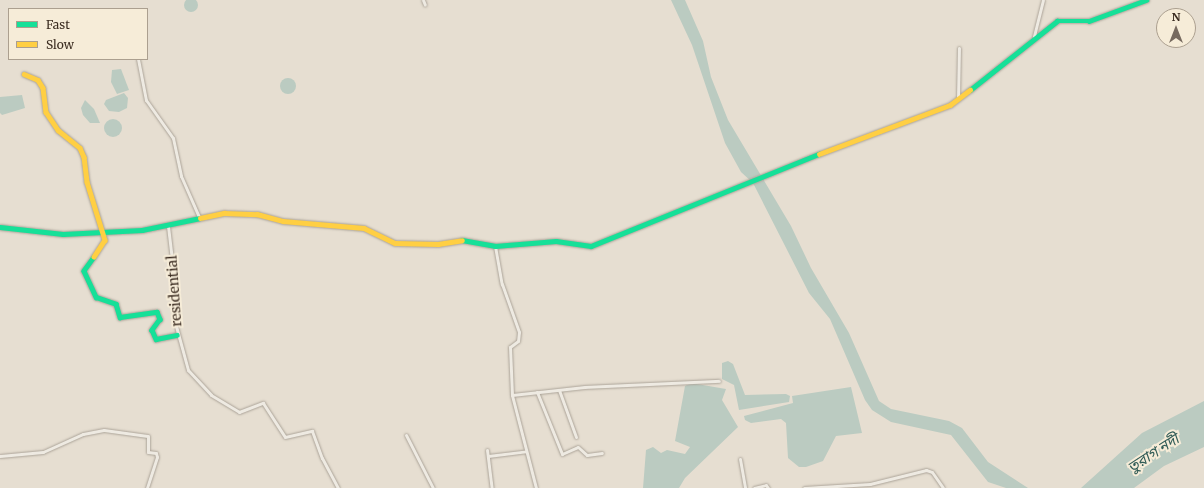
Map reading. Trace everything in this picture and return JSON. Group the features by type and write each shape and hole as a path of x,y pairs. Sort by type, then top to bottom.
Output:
{"street":[{"path":"422,0 425,5"},
{"path":"1034,36 1043,0"},
{"path":"0,227 63,234 168,226 199,217 257,214 283,221 364,228 395,243 413,245 463,240 495,246 556,241 592,246 732,190 773,171 898,127 958,100 1034,36 1057,21 1101,18 1146,0"},
{"path":"958,100 959,48"},
{"path":"138,60 146,100 173,138 181,176 199,217"},
{"path":"24,74 38,80 43,88 46,112 58,130 80,148 93,205 105,240 84,271 96,297 116,304 120,317 157,312 160,319 152,330 156,338 177,335"},
{"name":"residential","path":"168,226 177,335 188,370 211,395 239,412 263,403 285,437 312,431 322,458 338,488"},
{"path":"495,246 502,284 519,332 518,341 510,347 512,395 536,488"},
{"path":"512,395 559,390 719,381"},
{"path":"559,390 576,437"},
{"path":"537,392 562,454 578,447 587,455 602,454"},
{"path":"0,456 43,452 83,434 104,430 148,436 148,452 156,453 157,457 147,488"},
{"path":"406,435 433,488"},
{"path":"487,450 492,488"},
{"path":"488,456 526,451"},
{"path":"740,460 745,488"},
{"path":"804,488 870,484 926,470 932,472 943,488"},
{"path":"870,484 871,488"},
{"path":"754,488 766,485 768,488"}],"water":[{"path":"187,-1 195,-1 198,2 198,8 194,12 188,12 184,8 184,2"},
{"path":"671,0 685,0 703,41 711,77 728,120 791,226 811,268 849,333 879,401 891,409 949,421 962,428 988,462 1028,488 1006,488 988,482 951,435 891,422 872,410 865,400 830,319 809,293 753,183 741,172 725,143 692,45"},
{"path":"121,69 129,90 117,94 111,82 112,70"},
{"path":"288,78 295,83 296,86 291,93 288,94 281,89 280,86 285,79"},
{"path":"124,93 128,98 127,108 119,112 109,111 104,104 106,100"},
{"path":"22,95 25,108 2,115 0,113 0,97"},
{"path":"85,100 94,109 100,123 90,123 83,115 81,108"},
{"path":"113,119 117,120 121,124 121,132 117,136 113,137 109,136 105,132 104,128 105,124 109,120"},
{"path":"728,361 733,364 745,395 786,394 790,396 789,402 739,410 734,385 722,379 722,363"},
{"path":"691,383 726,389 722,400 738,427 685,478 679,488 643,488 646,450 653,447 661,453 667,450 685,454 690,447 675,441 685,386"},
{"path":"851,387 862,433 836,436 823,461 806,467 799,467 788,458 786,423 781,419 751,423 745,420 744,416 793,403 792,396"},
{"name":"তুরাগ নদী","path":"1204,401 1204,447 1164,466 1134,488 1081,488 1142,433"}],"traffic: fast":[{"path":"970,90 1057,21 1089,21 1146,0"},
{"path":"462,240 495,246 556,241 591,246 819,154"},
{"path":"0,227 63,234 142,230 200,218"},
{"path":"94,257 84,271 96,297 116,304 120,317 157,312 160,319 152,330 156,339 177,335"}],"traffic: slow":[{"path":"24,74 38,80 43,88 46,112 58,130 80,148 84,157 87,182 105,240 94,257"},
{"path":"819,154 950,105 970,90"},
{"path":"200,218 224,213 257,214 283,221 364,228 395,243 438,244 462,240"}]}
